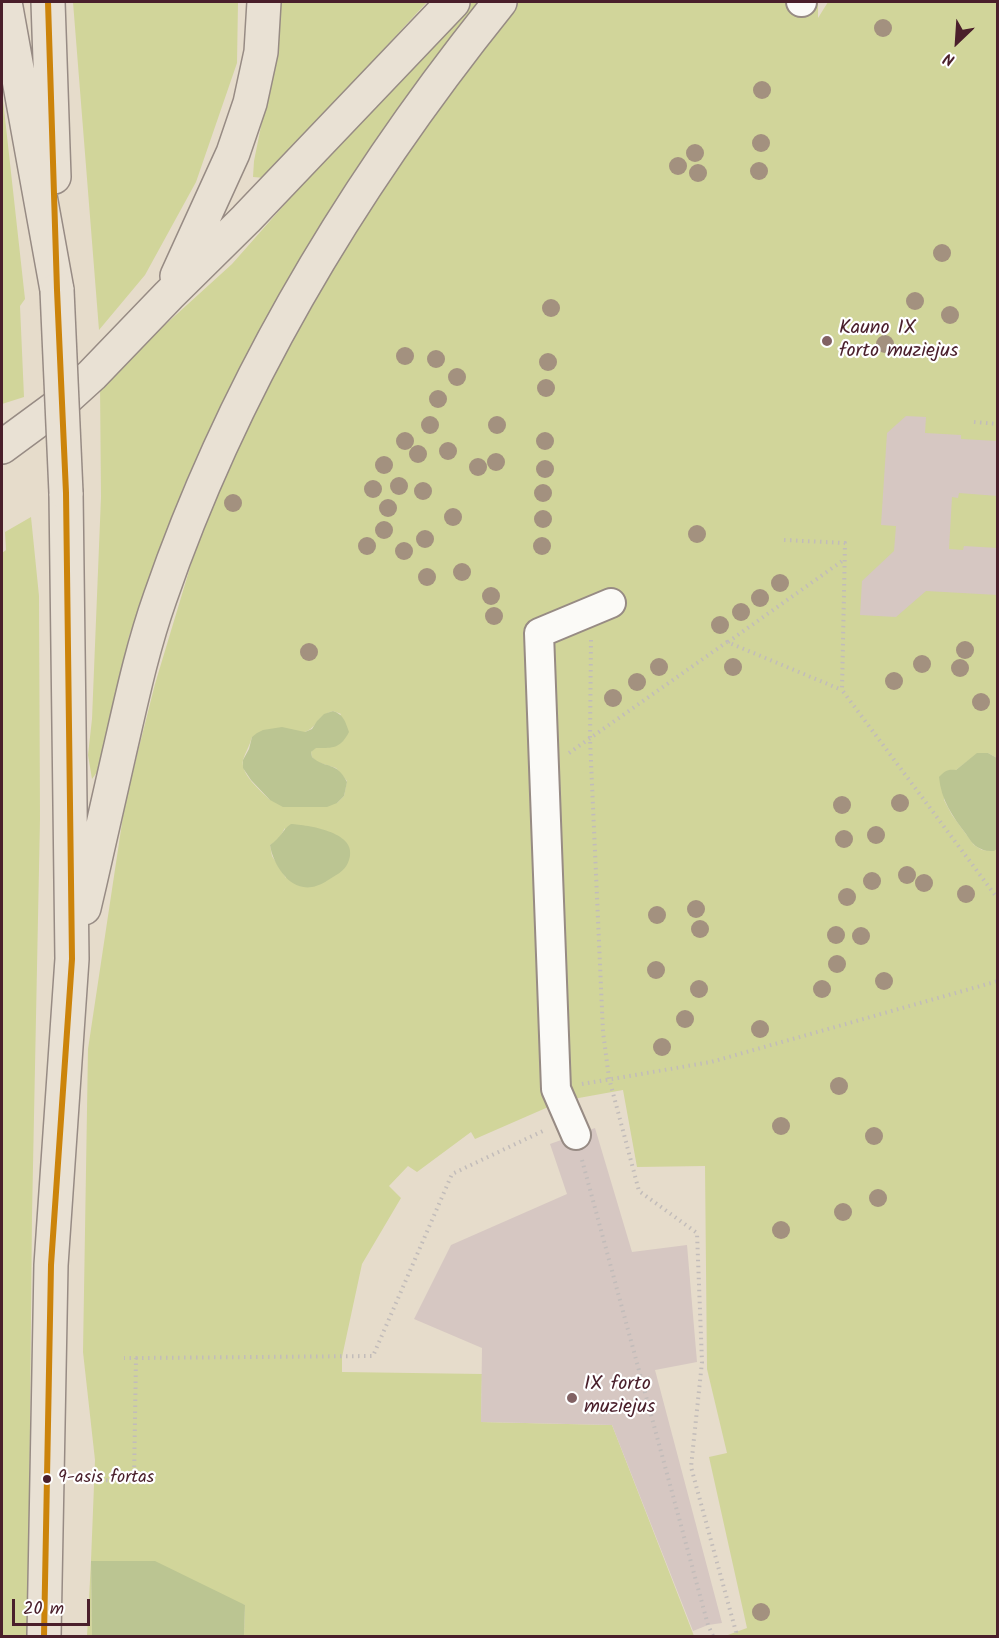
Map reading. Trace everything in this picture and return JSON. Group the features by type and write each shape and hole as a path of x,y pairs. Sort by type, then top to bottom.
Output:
{"highway":[{"path":"5,2 57,290"},
{"path":"44,1636 51,1265 72,959 66,493 48,2"},
{"path":"169,295 232,153 250,103 261,52 264,2"},
{"path":"2,447 59,405 84,382 246,219 453,2"},
{"path":"72,959 137,675 167,579 193,508 221,443 253,377 311,272 381,164 445,73 500,2"}],"street":[{"path":"572,1127 556,1089 539,633 611,603"}],"path":[{"path":"974,422 998,424"},
{"path":"784,540 845,543 842,690"},
{"path":"544,770 845,559"},
{"path":"611,603 591,634 590,739 603,1032 609,1078 639,1191 697,1233 702,1362 691,1467 736,1632 735,1636"},
{"path":"727,642 842,690 998,899"},
{"path":"609,1078 711,1062 998,981"},
{"path":"124,1358 373,1356 452,1174 572,1127 708,1625 713,1636"},
{"path":"100,1480 134,1481 136,1358"}],"green space":[{"path":"73,2 238,2 237,63 196,182 145,275 99,330"},
{"path":"281,2 427,2 265,178 253,177 254,161 279,37"},
{"path":"472,2 487,2 218,424 185,483 129,636 103,764 92,779 88,755 92,719 101,497 100,384 232,264 391,84"},
{"path":"517,2 818,2 818,18 828,2 997,2 997,758 988,753 969,760 956,770 950,770 944,800 974,845 982,850 993,851 997,848 997,1636 725,1636 747,1628 709,1457 727,1453 707,1369 705,1166 637,1167 623,1090 562,1101 475,1139 471,1132 417,1172 408,1166 389,1186 401,1198 362,1264 342,1357 342,1372 482,1374 481,1422 612,1425 694,1636 244,1636 245,1605 91,1561 95,1460 83,1352 88,1049 125,803 155,684 192,561 233,449 286,340 412,138","holes":["333,711 341,714 311,752 317,762 336,768 347,781 344,796 337,803 270,800 252,782 243,765 252,737 305,732 323,716","285,828 286,878 272,856 270,845 278,840"]},
{"path":"2,91 25,299 20,306 24,397 2,404"},
{"path":"31,517 39,596 40,819 32,1215 28,1636 2,1636 2,553 6,550 5,532"},
{"path":"333,711 345,722 349,732 346,738 339,745 316,748 311,752 312,757 317,761 335,768 343,775 347,782 344,796 337,803 327,807 283,807 270,800 243,768 243,760 252,737 263,730 282,727 305,732 312,729 324,714"},
{"path":"977,753 988,753 997,758 998,848 994,851 981,849 972,842 948,808 940,785 939,777 943,773 956,770"},
{"path":"291,824 329,831 345,841 350,848 350,856 344,869 315,886 304,887 289,880 279,868 270,845"},
{"path":"91,1561 92,1636 87,1636"},
{"path":"91,1561 155,1561 245,1605 244,1636 92,1636"}],"building":[{"path":"906,416 926,417 925,433 961,435 961,439 998,441 998,496 959,493 958,498 952,497 949,549 963,550 964,546 998,548 998,595 926,591 896,617 860,615 862,581 894,551 896,526 881,525 887,433"},
{"name":"IX forto muziejus","path":"595,1128 632,1252 687,1245 697,1362 655,1370 722,1623 693,1631 612,1425 481,1422 482,1348 414,1319 451,1245 567,1194 550,1144"}],"transit line":[{"path":"44,1636 51,1265 72,959 66,493 48,2"}],"place":[{"name":"Kauno IX forto muziejus","path":"827,341"},
{"name":"IX forto muziejus","path":"572,1398"},
{"name":"9-asis fortas","path":"47,1479"}]}
